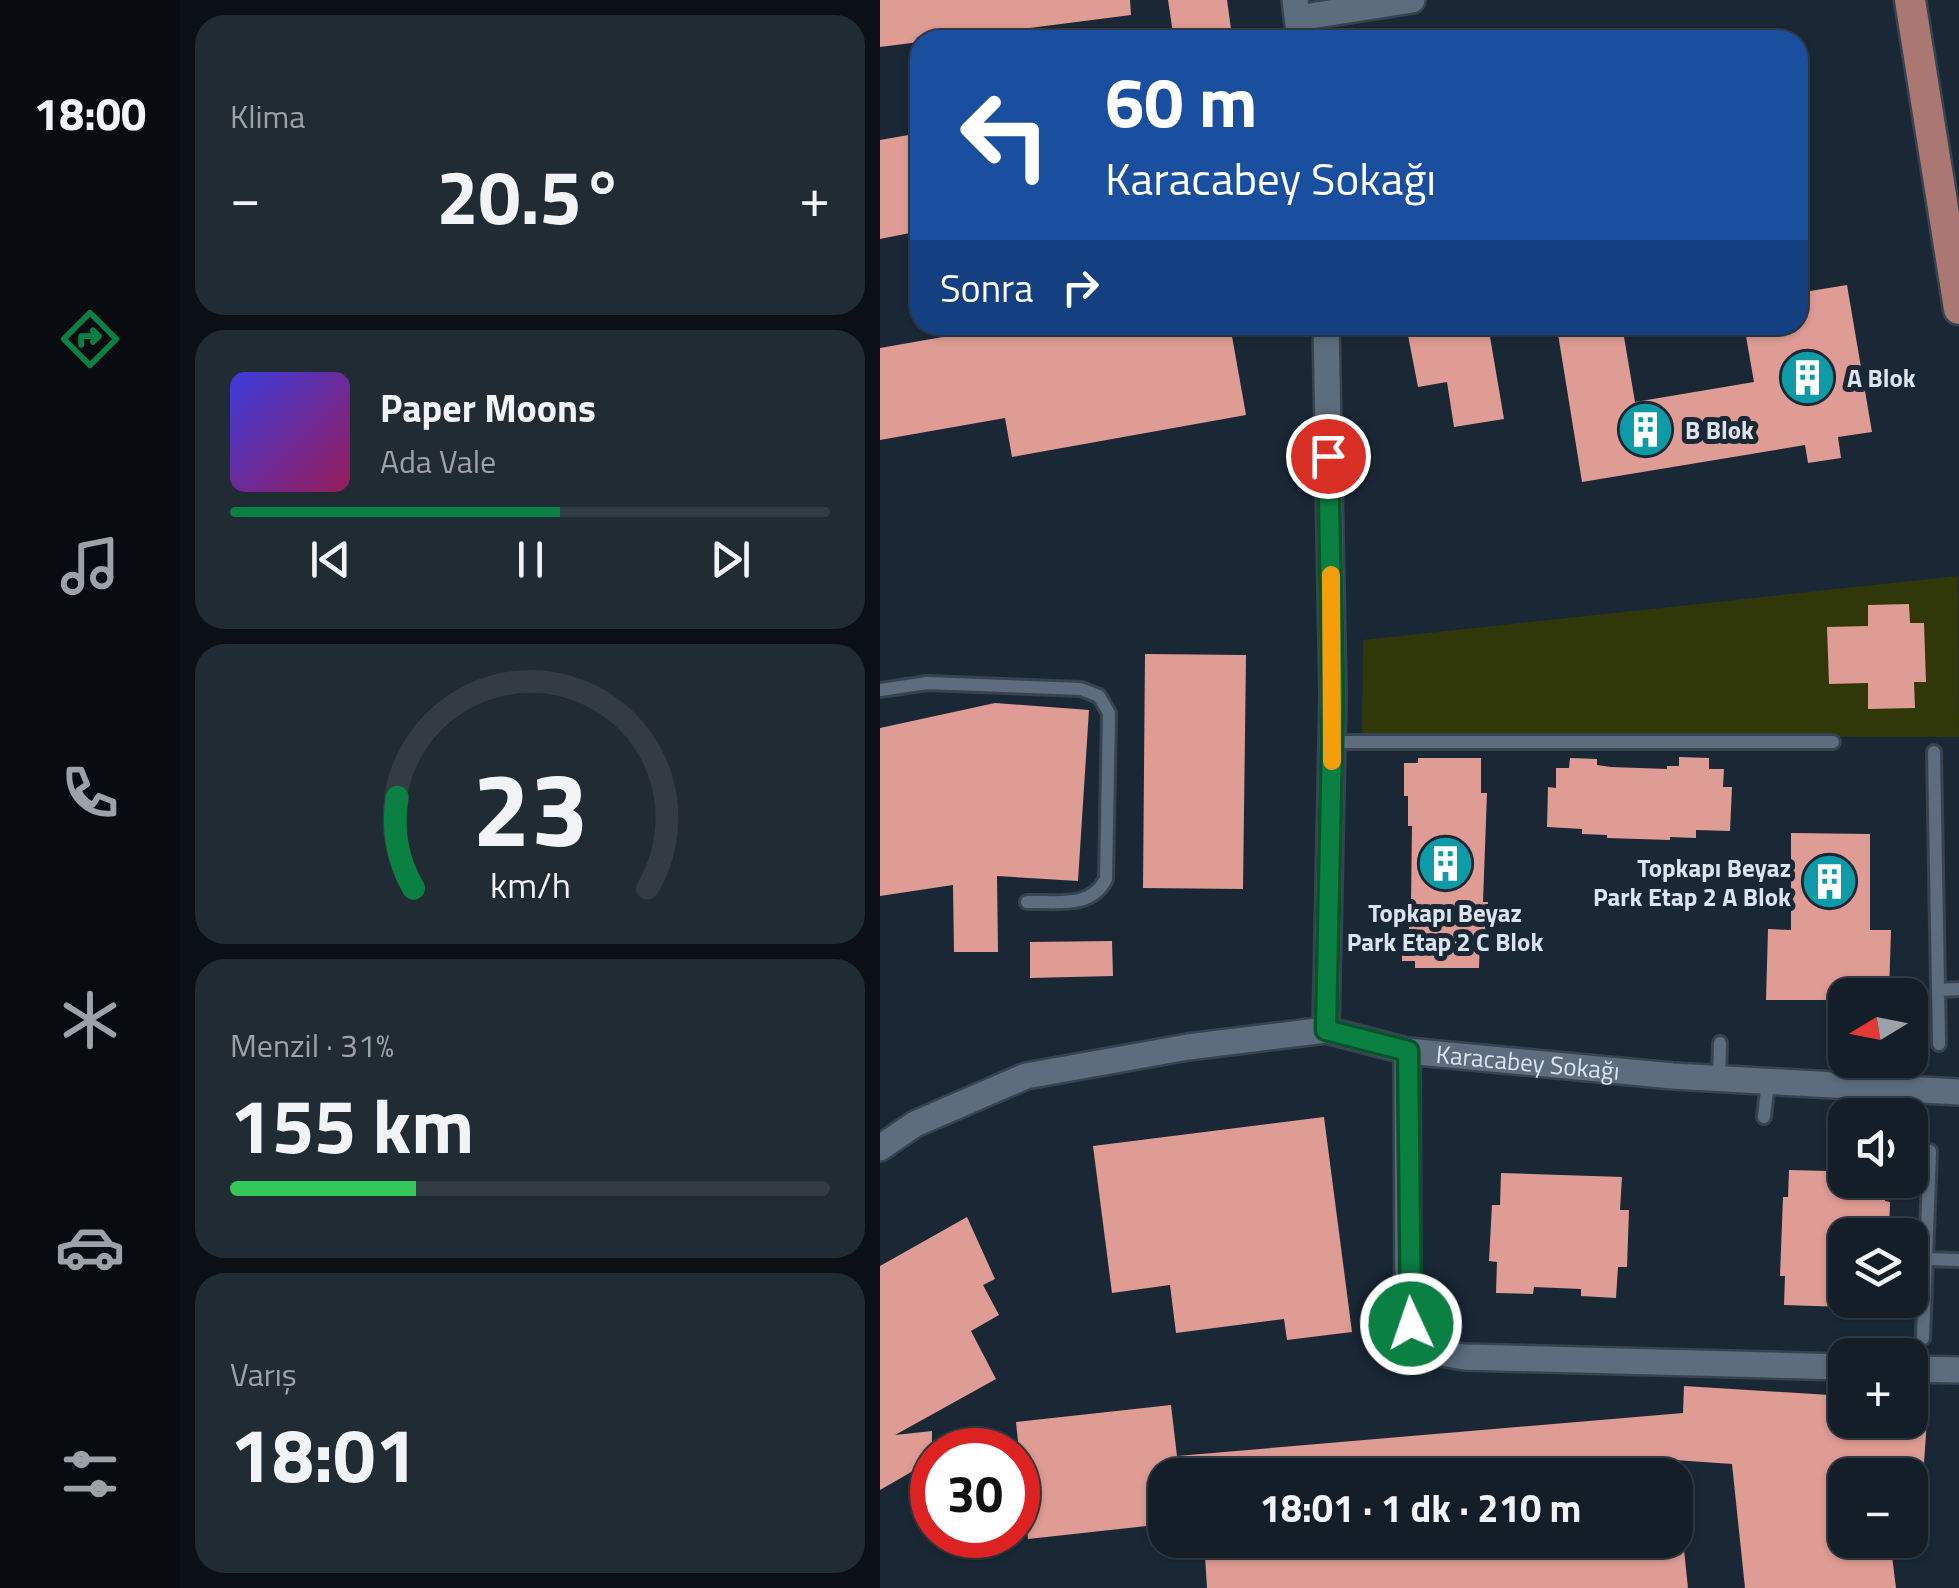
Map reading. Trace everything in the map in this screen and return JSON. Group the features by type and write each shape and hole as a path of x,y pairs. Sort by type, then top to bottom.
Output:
{"main road":[{"path":"1910,0 1959,309"}],"street":[{"path":"1298,19 1412,0"},
{"path":"1326,335 1332,742 1326,1030"},
{"name":"Karacabey Sokağı","path":"880,1148 915,1124 1026,1076 1188,1047 1326,1030 1408,1051 1719,1078 1959,1092"},
{"path":"1408,1051 1408,1299 1414,1348 1464,1357 1828,1367"},
{"path":"1928,1369 1959,1370"}],"lane":[{"path":"880,690 927,683 1081,690 1099,696 1109,712 1106,879 1099,893 1082,900 1027,902"},
{"path":"1332,742 1834,742"},
{"path":"1934,752 1939,1044"},
{"path":"1939,990 1959,990"},
{"path":"1719,1078 1720,1043"},
{"path":"1764,1117 1768,1081"},
{"path":"1928,1218 1930,1151"},
{"path":"1928,1259 1959,1260"},
{"path":"1923,1338 1924,1318"}],"green space":[{"path":"1958,576 1959,737 1362,736 1363,640"}],"building":[{"path":"880,0 1130,0 1131,15 1013,30 910,30 910,43 880,47"},
{"path":"1168,0 1227,0 1231,30 1172,30"},
{"path":"910,135 910,233 880,239 880,140"},
{"path":"1847,285 1872,432 1838,437 1841,458 1808,463 1805,445 1582,482 1558,335 1624,335 1635,402 1754,382 1746,335 1808,335 1808,291"},
{"path":"954,335 1232,335 1246,415 1012,457 1005,418 880,440 880,348"},
{"path":"1408,335 1490,335 1504,419 1454,427 1447,382 1418,387"},
{"path":"1909,604 1910,623 1924,623 1926,682 1914,682 1915,708 1868,709 1868,683 1829,684 1827,627 1868,626 1868,605"},
{"path":"1145,654 1246,655 1243,889 1143,888"},
{"path":"995,703 1089,710 1078,881 997,876 998,952 954,952 953,885 880,896 880,728"},
{"path":"1679,757 1709,758 1709,769 1724,769 1723,787 1732,787 1730,831 1696,830 1696,838 1670,840 1607,838 1582,834 1582,829 1547,827 1548,787 1556,788 1556,768 1569,768 1570,758 1597,759 1597,765 1611,767 1667,769 1679,766"},
{"name":"Topkapı Beyaz Park Etap 2 C Blok","path":"1418,758 1481,758 1481,793 1487,793 1483,902 1488,902 1488,936 1480,936 1479,968 1415,968 1415,961 1402,961 1402,930 1409,930 1412,826 1408,826 1408,796 1404,796 1404,763 1418,763"},
{"name":"Topkapı Beyaz Park Etap 2 A Blok","path":"1791,833 1870,834 1870,930 1891,930 1890,978 1828,978 1828,1000 1766,1000 1768,929 1791,930"},
{"path":"1112,941 1113,976 1030,978 1030,942"},
{"path":"1324,1117 1352,1332 1287,1340 1284,1319 1176,1333 1170,1285 1112,1293 1093,1146"},
{"path":"1789,1170 1828,1171 1828,1198 1885,1198 1890,1202 1890,1218 1828,1218 1828,1306 1784,1305 1785,1276 1780,1276 1783,1197 1788,1197"},
{"path":"1501,1173 1622,1177 1620,1210 1629,1210 1627,1267 1618,1267 1616,1298 1581,1296 1581,1289 1534,1287 1533,1294 1496,1293 1497,1262 1489,1261 1492,1205 1500,1205"},
{"path":"967,1217 995,1279 983,1285 999,1315 971,1331 996,1379 895,1435 910,1433 910,1473 880,1490 880,1266"},
{"path":"1684,1386 1828,1395 1828,1438 1926,1438 1924,1458 1828,1458 1828,1558 1892,1558 1896,1588 1745,1588 1732,1464 1693,1461 1693,1458 1148,1458 1148,1526 1040,1538 1040,1428 1017,1428 1016,1422 1171,1405 1177,1456 1683,1413"},
{"path":"1205,1558 1685,1558 1688,1588 1207,1588"}],"slow traffic":[{"path":"1331,575 1332,761"}],"place":[{"name":"A Blok","path":"1808,378"},
{"name":"B Blok","path":"1646,430"},
{"name":"Topkapı Beyaz Park Etap 2 C Blok","path":"1445,864"},
{"name":"Topkapı Beyaz Park Etap 2 A Blok","path":"1830,882"}],"route":[{"path":"1328,456 1333,694 1326,1030 1408,1051 1411,1324"}]}
